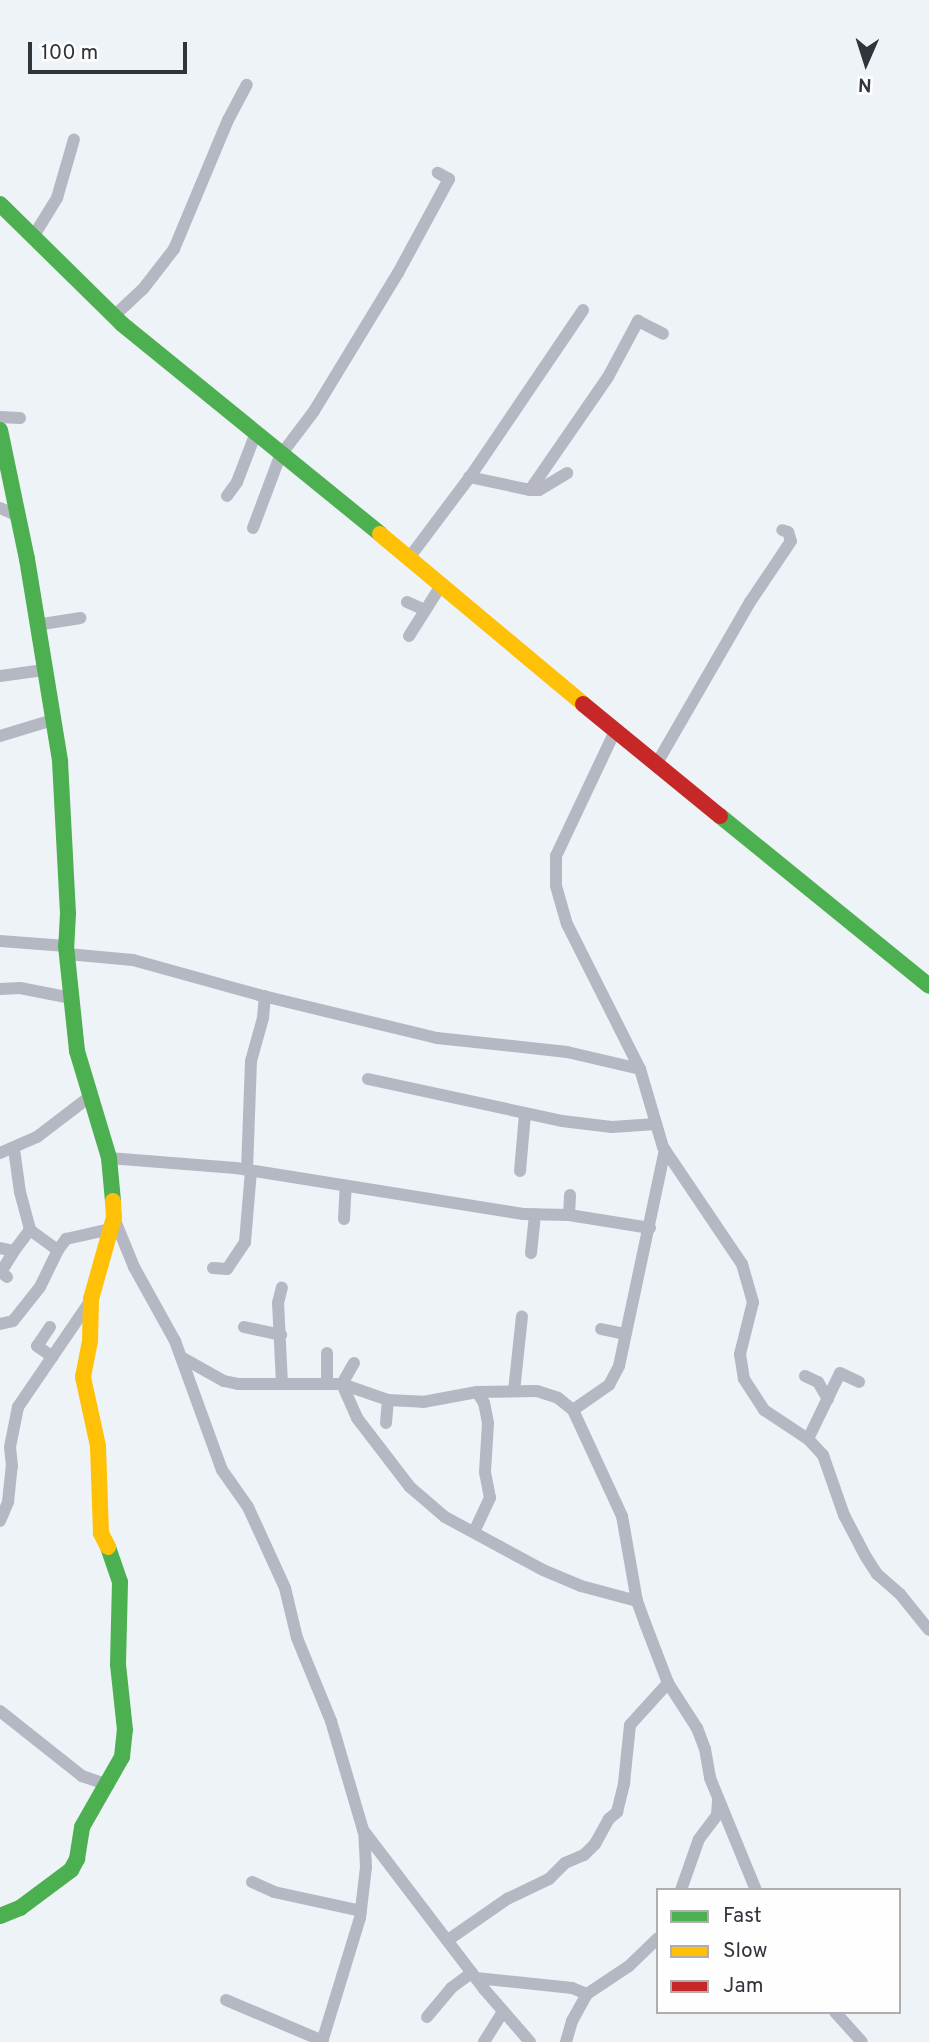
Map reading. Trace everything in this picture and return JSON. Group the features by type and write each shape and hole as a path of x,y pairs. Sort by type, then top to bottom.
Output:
{"street":[{"path":"114,316 143,289 174,249 228,120 247,85"},
{"path":"33,237 57,198 74,139"},
{"path":"253,528 280,456 314,411 398,273 449,179 438,173"},
{"path":"0,204 114,316 255,435 442,584 929,986"},
{"path":"409,558 469,477 583,310"},
{"path":"530,489 608,377 638,321 663,334"},
{"path":"0,417 20,418"},
{"path":"0,430 18,516 60,761 68,913 67,950 77,1051 109,1158 112,1223 91,1299 90,1341 83,1377 98,1446 101,1533 113,1558 120,1582 118,1664 125,1730 122,1757 82,1827 77,1859 71,1870 20,1908 0,1916"},
{"path":"227,496 237,482 255,435"},
{"path":"469,477 539,490 566,473"},
{"path":"0,508 18,516"},
{"path":"657,763 750,602 791,541 788,532 782,530"},
{"path":"409,636 442,584"},
{"path":"407,602 425,610"},
{"path":"36,625 79,618"},
{"path":"0,676 44,670"},
{"path":"0,736 52,720"},
{"path":"616,729 564,838 554,866 560,903 567,925 640,1069 666,1150 742,1264 753,1302 740,1354 744,1379 764,1410 808,1439 823,1455 844,1515 866,1557 877,1574 900,1594 929,1630"},
{"path":"0,941 132,960 437,1038 567,1052 640,1069"},
{"path":"0,989 47,992 71,998"},
{"path":"214,1268 227,1269 245,1241 251,1061 265,996"},
{"path":"368,1079 525,1114 612,1127 656,1124"},
{"path":"0,1153 14,1149 58,1124 89,1098"},
{"path":"520,1171 525,1114"},
{"path":"14,1149 20,1192 30,1230 58,1250"},
{"path":"573,1410 609,1385 619,1366 666,1150"},
{"path":"109,1158 249,1170 476,1209 569,1215 650,1228"},
{"path":"344,1219 346,1186"},
{"path":"569,1215 570,1195"},
{"path":"531,1253 535,1214"},
{"path":"0,1324 13,1321 40,1287 66,1239 112,1223"},
{"path":"112,1223 181,1357 222,1470 248,1507 285,1588 298,1639 331,1721 363,1830 366,1867 356,1939 341,1976 322,2042 226,2000"},
{"path":"7,1277 1,1272 30,1230"},
{"path":"0,1248 15,1251"},
{"path":"282,1287 278,1303 282,1384"},
{"path":"0,1521 8,1502 12,1466 10,1447 16,1414 27,1390 53,1357 91,1299"},
{"path":"514,1391 522,1316"},
{"path":"50,1327 37,1346 53,1357"},
{"path":"244,1327 281,1335"},
{"path":"600,1329 625,1334"},
{"path":"327,1353 327,1384"},
{"path":"181,1357 224,1381 238,1384 342,1384 388,1400 423,1402 477,1392 537,1391 558,1398 573,1410 622,1516 637,1601 668,1683 697,1728 718,1796 755,1888"},
{"path":"342,1384 354,1363"},
{"path":"808,1439 840,1373 859,1382"},
{"path":"805,1376 818,1382 828,1399"},
{"path":"342,1384 357,1418 410,1487 444,1517 543,1570 581,1586 637,1601"},
{"path":"474,1532 489,1498 485,1472 488,1423 484,1402 477,1392"},
{"path":"386,1423 388,1400"},
{"path":"448,1940 507,1899 549,1879 565,1863 584,1855 595,1844 609,1819 617,1812 624,1783 630,1725 668,1683"},
{"path":"0,1711 82,1776 108,1785"},
{"path":"682,1888 699,1839 717,1815 718,1796"},
{"path":"363,1830 474,1975 530,2042"},
{"path":"252,1882 274,1892 361,1911"},
{"path":"566,2042 572,2021 587,1994 629,1966 656,1940"},
{"path":"427,2017 451,1988 474,1975 572,1988 587,1994"},
{"path":"484,2042 503,2011"},
{"path":"837,2014 862,2042"}],"traffic: fast":[{"path":"0,204 122,324 380,534"},
{"path":"0,430 27,559 60,761 68,913 66,946 77,1051 109,1158 113,1201"},
{"path":"720,816 929,986"},
{"path":"0,1916 20,1908 71,1870 77,1859 82,1827 122,1757 125,1730 118,1664 120,1582 108,1547"}],"traffic: slow":[{"path":"380,534 583,704"},
{"path":"108,1547 101,1533 98,1446 83,1377 90,1341 91,1299 114,1217 113,1201"}],"traffic: jam":[{"path":"583,704 720,816"}]}
